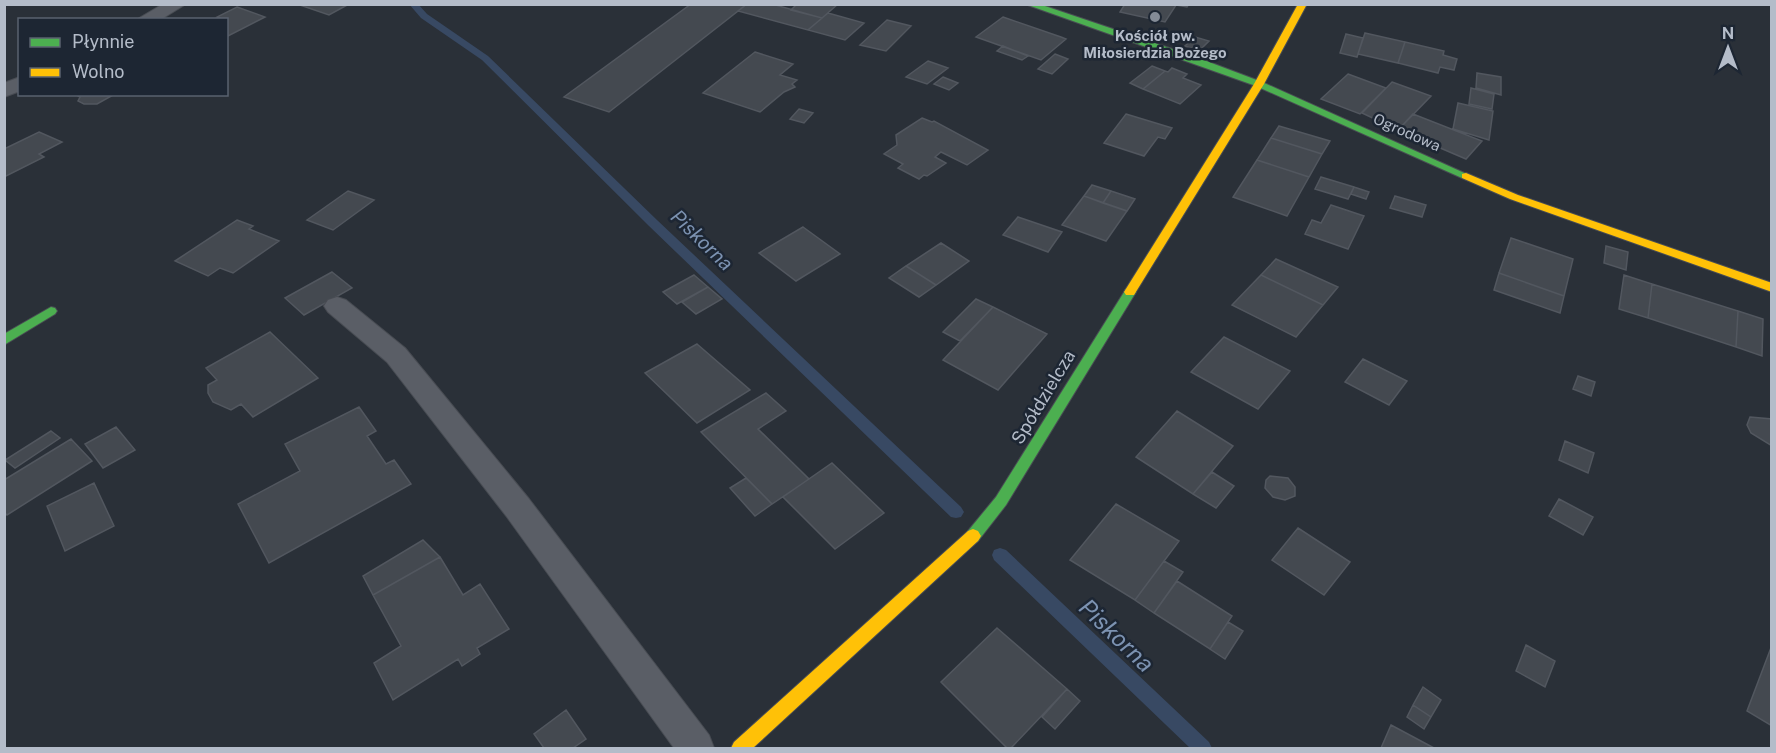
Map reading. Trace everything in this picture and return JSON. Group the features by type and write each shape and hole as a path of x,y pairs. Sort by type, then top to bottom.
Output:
{"street":[{"name":"Ogrodowa","path":"1029,4 1190,58 1259,84 1514,197 1772,288"},
{"name":"Spółdzielcza","path":"740,748 969,541 1001,501 1259,84 1303,4"},
{"path":"4,340 51,311"}],"lane":[{"path":"149,18 178,4"},
{"path":"4,91 18,84"},
{"path":"337,306 396,355 518,508 696,748"}],"building":[{"path":"297,4 349,4 329,15"},
{"path":"691,4 747,4 609,112 564,97"},
{"path":"747,4 772,4 822,18 808,30 738,11"},
{"path":"797,4 838,4 822,18 791,10"},
{"name":"Kościół pw. Miłosierdzia Bożego","path":"1125,4 1189,4 1187,7 1176,5 1165,22 1120,12"},
{"path":"237,7 265,17 228,36 228,18 217,17"},
{"path":"828,13 864,23 845,40 808,30"},
{"path":"1003,17 1066,39 1041,60 976,37"},
{"path":"887,20 911,26 886,51 860,45"},
{"path":"1365,33 1405,42 1398,63 1358,54"},
{"path":"1346,34 1363,38 1357,57 1340,53"},
{"path":"1195,37 1209,41 1199,51 1185,46"},
{"path":"1405,42 1444,51 1443,55 1457,59 1454,70 1440,67 1438,73 1398,63"},
{"path":"1003,46 1028,56 1022,60 997,51"},
{"path":"755,52 793,64 780,75 797,80 792,84 795,87 784,92 760,112 703,93"},
{"path":"1055,54 1068,59 1052,74 1038,69"},
{"path":"928,61 948,68 927,84 906,77"},
{"path":"1152,66 1165,71 1143,89 1130,83"},
{"path":"1172,68 1187,74 1183,78 1201,85 1180,104 1143,89"},
{"path":"1477,73 1501,77 1501,95 1476,88"},
{"path":"1348,74 1386,88 1360,114 1321,99"},
{"path":"943,77 958,83 949,90 934,84"},
{"path":"1392,82 1431,96 1398,130 1362,113"},
{"path":"1471,88 1494,94 1492,109 1469,104"},
{"path":"78,96 111,96 97,104 84,104 78,101"},
{"path":"1458,103 1493,111 1489,140 1453,129"},
{"path":"799,109 813,113 804,123 790,119"},
{"path":"1126,114 1172,128 1165,139 1158,137 1144,156 1104,143"},
{"path":"1413,114 1482,141 1466,159 1398,130"},
{"path":"922,118 934,121 988,150 967,165 941,152 935,157 946,163 919,179 898,168 903,164 884,154 897,145 896,135"},
{"path":"1279,126 1330,141 1322,154 1271,138"},
{"path":"39,132 62,142 39,154 44,157 4,177 4,149"},
{"path":"1271,138 1322,154 1309,177 1257,160"},
{"path":"1257,160 1309,177 1287,216 1233,197"},
{"path":"1321,177 1354,187 1348,199 1315,189"},
{"path":"1092,185 1111,191 1103,203 1084,196"},
{"path":"1354,187 1369,192 1366,199 1351,194"},
{"path":"348,191 374,200 333,230 307,220"},
{"path":"1111,191 1135,199 1127,211 1103,203"},
{"path":"1084,196 1127,211 1106,241 1062,225"},
{"path":"1395,196 1426,205 1422,217 1390,208"},
{"path":"1331,205 1364,216 1348,249 1305,234 1312,220 1321,223"},
{"path":"1018,217 1062,232 1048,252 1003,235"},
{"path":"237,220 253,226 249,229 279,241 233,273 220,268 208,276 175,261"},
{"path":"803,227 840,254 796,281 759,253"},
{"path":"1511,238 1573,259 1564,296 1499,273"},
{"path":"941,243 969,261 936,285 906,266"},
{"path":"1606,246 1628,252 1626,270 1604,263"},
{"path":"1276,259 1338,287 1323,305 1261,275"},
{"path":"906,266 936,285 919,297 889,278"},
{"path":"332,272 352,288 304,315 285,298"},
{"path":"1499,273 1564,296 1560,313 1494,290"},
{"path":"694,275 708,287 677,304 663,292"},
{"path":"1261,275 1323,305 1296,337 1232,305"},
{"path":"1624,275 1652,284 1648,318 1619,309"},
{"path":"1652,284 1738,311 1736,347 1648,318"},
{"path":"708,287 722,299 696,314 682,302"},
{"path":"976,299 993,307 960,341 943,332"},
{"path":"993,307 1047,334 998,390 943,360"},
{"path":"1738,311 1763,319 1762,356 1736,347"},
{"path":"270,332 318,378 253,417 241,404 231,410 213,402 208,393 208,385 217,380 206,368"},
{"path":"1224,337 1290,371 1258,409 1191,372"},
{"path":"697,344 750,390 697,423 645,373"},
{"path":"1363,359 1407,381 1389,405 1345,382"},
{"path":"1578,376 1595,382 1591,396 1573,389"},
{"path":"766,393 786,411 758,429 809,479 772,504 701,432"},
{"path":"359,407 376,431 367,436 386,464 394,460 411,484 269,563 238,504 300,471 285,444"},
{"path":"1177,411 1233,446 1193,494 1136,457"},
{"path":"1750,417 1772,419 1772,446 1751,433 1747,425"},
{"path":"116,427 135,450 103,468 85,444"},
{"path":"51,431 60,438 15,468 5,460"},
{"path":"71,439 92,461 7,515 4,512 4,480"},
{"path":"1565,441 1594,453 1588,473 1559,460"},
{"path":"832,463 884,513 835,549 783,497"},
{"path":"1212,472 1234,486 1216,508 1193,494"},
{"path":"1270,476 1288,478 1295,487 1295,496 1285,500 1273,497 1265,488 1266,480"},
{"path":"746,478 772,504 755,516 730,488"},
{"path":"94,483 114,526 65,551 47,506"},
{"path":"1559,499 1593,517 1583,535 1549,516"},
{"path":"1116,504 1179,541 1135,600 1070,560"},
{"path":"1298,528 1350,562 1324,595 1272,560"},
{"path":"423,540 440,557 373,595 363,576"},
{"path":"440,557 463,595 480,584 509,629 477,648 480,654 462,666 458,659 393,700 374,663 401,646 373,595"},
{"path":"1164,561 1183,572 1154,613 1135,600"},
{"path":"1177,581 1232,616 1210,649 1154,613"},
{"path":"1228,622 1243,631 1225,659 1210,649"},
{"path":"997,628 1067,689 1011,748 1007,748 941,682"},
{"path":"1526,645 1555,661 1545,687 1516,671"},
{"path":"1772,645 1772,726 1747,711"},
{"path":"1423,687 1441,700 1431,717 1413,705"},
{"path":"1067,689 1080,701 1055,729 1042,717"},
{"path":"1413,705 1431,717 1424,729 1407,717"},
{"path":"566,710 586,739 573,748 544,748 534,734"},
{"path":"1391,725 1434,748 1381,748"}],"waterway":[{"name":"Piskorna","path":"413,4 424,16 485,58 653,223 956,512"},
{"name":"Piskorna","path":"1000,555 1203,748"}],"traffic: fast":[{"path":"1029,4 1190,58 1259,84 1466,176"},
{"path":"973,536 1001,501 1130,292"},
{"path":"4,340 51,311"}],"traffic: slow":[{"path":"1130,292 1259,84 1303,4"},
{"path":"1466,176 1514,197 1772,288"},
{"path":"740,748 973,536"}],"place":[{"name":"Kościół pw. Miłosierdzia Bożego","path":"1155,17"}]}
